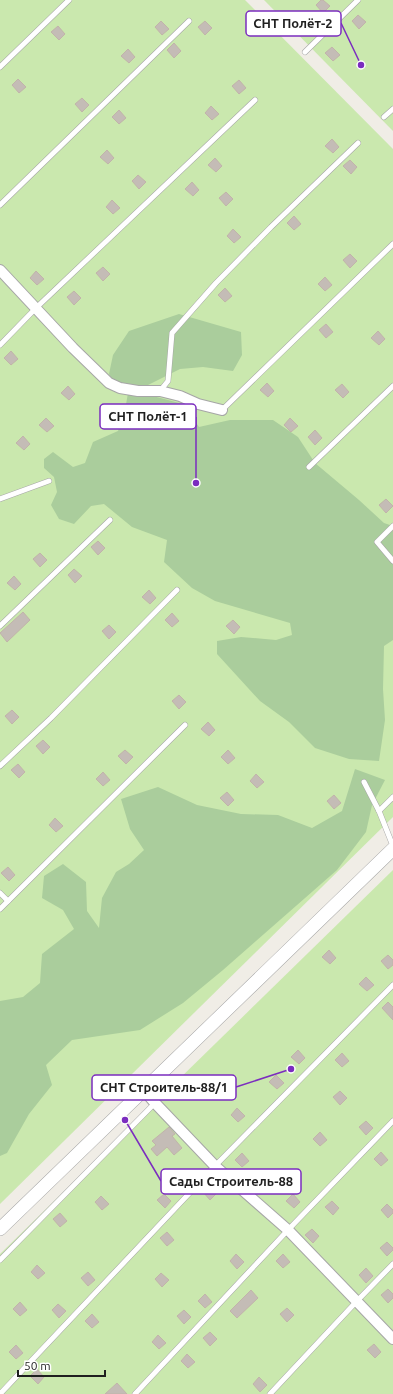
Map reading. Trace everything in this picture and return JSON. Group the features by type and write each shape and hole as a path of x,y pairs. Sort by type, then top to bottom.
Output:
{"street":[{"path":"0,270 73,348 110,383 120,388 138,391 160,391 180,396 198,404 222,410"},
{"path":"0,1229 393,848"},
{"path":"144,1090 215,1166 288,1230 393,1339"}],"lane":[{"path":"0,67 69,0"},
{"path":"305,52 358,0"},
{"path":"0,205 189,21"},
{"path":"0,345 36,308 255,100"},
{"path":"384,117 393,109"},
{"path":"160,391 168,381 172,333 221,278 271,227 358,143"},
{"path":"222,410 393,244"},
{"path":"309,467 393,386"},
{"path":"0,499 49,481"},
{"path":"0,626 110,520"},
{"path":"393,526 377,542 393,561"},
{"path":"0,766 178,590"},
{"path":"0,909 185,725"},
{"path":"364,782 393,848"},
{"path":"378,811 393,797"},
{"path":"0,893 8,901"},
{"path":"0,1394 215,1166 393,984"},
{"path":"0,1260 155,1103"},
{"path":"135,1394 288,1230 393,1121"},
{"path":"270,1394 393,1264"}],"green space":[{"path":"0,0 245,0 393,149 393,817 0,1204"},
{"path":"264,0 393,0 393,131"},
{"path":"179,314 241,332 242,355 233,371 203,367 180,369 144,387 126,386 113,381 109,374 113,355 129,331"},
{"path":"128,393 153,396 183,404 199,427 230,420 273,420 298,437 315,463 384,523 393,526 393,640 384,646 383,689 385,720 379,761 349,759 315,748 289,722 260,701 217,654 217,641 241,637 276,640 292,635 290,623 215,601 192,588 164,562 167,540 132,527 104,504 91,506 74,524 59,519 51,505 57,492 54,477 44,468 44,459 53,452 73,467 85,463 93,442 118,431 125,410"},
{"path":"355,769 385,780 372,805 366,832 337,870 183,1003 140,1030 72,1040 46,1065 52,1085 29,1114 7,1153 0,1156 0,1001 23,997 40,983 42,954 74,929 63,910 42,898 44,876 63,864 86,882 87,911 99,928 102,898 116,872 129,864 144,850 130,829 121,799 158,787 197,805 241,814 278,815 312,828 342,811"},
{"path":"393,870 393,1394 0,1394 0,1254"}],"building":[{"path":"321,0 330,6 323,13 316,5"},
{"path":"358,15 366,22 359,29 352,21"},
{"path":"161,21 169,29 162,35 155,27"},
{"path":"205,21 212,28 205,35 198,27"},
{"path":"58,26 65,34 59,40 51,32"},
{"path":"174,43 181,51 174,58 167,50"},
{"path":"332,47 340,55 333,61 325,53"},
{"path":"128,49 135,57 129,63 121,56"},
{"path":"18,79 26,87 19,93 12,85"},
{"path":"239,80 246,88 239,94 232,86"},
{"path":"82,98 89,105 82,112 75,104"},
{"path":"211,106 219,114 212,120 205,113"},
{"path":"119,110 126,118 119,124 112,117"},
{"path":"332,139 339,147 333,153 325,146"},
{"path":"107,150 114,158 108,164 100,157"},
{"path":"215,158 222,166 216,172 208,165"},
{"path":"350,160 357,167 351,174 343,166"},
{"path":"138,175 146,182 139,189 132,181"},
{"path":"192,182 199,190 193,196 185,189"},
{"path":"226,192 233,199 226,206 219,198"},
{"path":"112,200 120,208 113,214 106,207"},
{"path":"294,216 301,224 294,230 287,223"},
{"path":"233,229 241,237 234,243 227,236"},
{"path":"350,254 357,261 350,268 343,260"},
{"path":"103,267 110,274 103,281 96,273"},
{"path":"36,271 44,279 37,285 30,278"},
{"path":"325,277 332,285 325,291 318,284"},
{"path":"225,288 232,296 225,302 218,295"},
{"path":"74,291 81,298 74,305 67,297"},
{"path":"326,324 333,332 326,338 319,330"},
{"path":"378,331 385,339 379,345 371,338"},
{"path":"11,351 18,359 11,365 4,358"},
{"path":"267,383 274,391 268,397 260,390"},
{"path":"342,384 349,392 343,398 335,390"},
{"path":"68,386 75,394 69,400 61,393"},
{"path":"46,418 54,426 47,432 39,425"},
{"path":"290,418 298,426 291,432 284,425"},
{"path":"315,430 322,438 315,445 308,437"},
{"path":"23,436 30,444 24,450 16,443"},
{"path":"386,499 393,506 386,513 379,505"},
{"path":"98,541 105,548 98,555 91,547"},
{"path":"40,553 47,560 40,567 33,559"},
{"path":"74,569 82,576 75,583 68,575"},
{"path":"14,576 21,584 15,590 7,583"},
{"path":"149,590 156,598 150,604 142,597"},
{"path":"23,612 30,620 7,642 0,633"},
{"path":"172,613 179,621 172,627 165,620"},
{"path":"233,620 240,627 234,634 226,626"},
{"path":"109,625 116,632 109,639 102,631"},
{"path":"179,695 186,702 179,709 172,701"},
{"path":"12,710 19,717 12,724 5,716"},
{"path":"208,722 215,730 209,736 201,729"},
{"path":"43,740 50,747 43,754 36,746"},
{"path":"125,750 133,757 126,764 118,756"},
{"path":"228,750 235,758 228,764 221,757"},
{"path":"18,764 25,772 19,778 11,770"},
{"path":"103,772 110,780 103,786 96,779"},
{"path":"256,774 264,782 257,788 250,781"},
{"path":"227,792 234,800 228,806 220,798"},
{"path":"334,795 341,803 334,809 327,801"},
{"path":"55,818 63,826 56,832 49,825"},
{"path":"8,867 15,875 9,881 1,873"},
{"path":"329,950 336,958 330,964 322,957"},
{"path":"388,955 393,960 393,965 388,969 381,961"},
{"path":"366,977 374,985 367,991 359,984"},
{"path":"388,1002 393,1007 393,1020 382,1008"},
{"path":"298,1050 305,1058 299,1064 291,1057"},
{"path":"342,1053 349,1061 342,1067 335,1060"},
{"path":"276,1075 284,1083 277,1089 269,1082"},
{"path":"340,1091 347,1098 340,1105 333,1097"},
{"path":"237,1108 245,1116 238,1122 231,1115"},
{"path":"366,1121 373,1128 366,1135 359,1127"},
{"path":"169,1127 175,1134 172,1136 182,1148 174,1155 167,1147 157,1156 151,1149 156,1145 152,1141"},
{"path":"320,1132 327,1140 320,1146 313,1139"},
{"path":"381,1152 388,1160 381,1166 374,1159"},
{"path":"242,1153 249,1161 242,1167 235,1160"},
{"path":"210,1186 217,1193 210,1200 203,1192"},
{"path":"164,1194 171,1201 165,1208 157,1200"},
{"path":"293,1194 300,1202 294,1208 286,1201"},
{"path":"101,1196 109,1204 102,1210 95,1202"},
{"path":"332,1201 339,1208 333,1215 325,1207"},
{"path":"387,1204 393,1210 393,1213 388,1218 381,1210"},
{"path":"60,1213 67,1221 60,1227 53,1219"},
{"path":"312,1229 319,1236 313,1243 305,1235"},
{"path":"167,1232 174,1240 167,1246 160,1238"},
{"path":"387,1242 393,1250 387,1256 380,1248"},
{"path":"236,1254 244,1262 237,1269 230,1261"},
{"path":"283,1254 290,1262 283,1268 276,1261"},
{"path":"37,1265 45,1273 38,1279 31,1272"},
{"path":"366,1268 373,1276 366,1283 359,1275"},
{"path":"88,1272 95,1280 88,1286 81,1278"},
{"path":"161,1273 169,1280 162,1287 155,1279"},
{"path":"388,1289 393,1294 393,1298 388,1303 381,1295"},
{"path":"251,1290 258,1298 237,1318 230,1311"},
{"path":"205,1294 212,1302 205,1308 198,1301"},
{"path":"20,1302 27,1310 20,1316 13,1309"},
{"path":"58,1304 66,1311 59,1318 52,1310"},
{"path":"287,1308 294,1315 287,1322 280,1314"},
{"path":"184,1310 191,1317 184,1324 177,1316"},
{"path":"92,1314 99,1322 92,1328 85,1321"},
{"path":"210,1332 217,1339 210,1346 203,1338"},
{"path":"158,1335 166,1343 159,1349 152,1342"},
{"path":"374,1344 381,1352 375,1358 367,1350"},
{"path":"16,1345 23,1353 16,1359 9,1352"},
{"path":"187,1354 195,1362 188,1368 181,1361"},
{"path":"37,1369 44,1377 38,1384 30,1376"},
{"path":"259,1377 267,1385 260,1392 253,1384"},
{"path":"117,1383 127,1394 105,1394"}],"place":[{"name":"СНТ Полёт-2","path":"361,65"},
{"name":"СНТ Полёт-1","path":"196,483"},
{"name":"СНТ Строитель-88/1","path":"291,1069"},
{"name":"Сады Строитель-88","path":"125,1120"}]}
